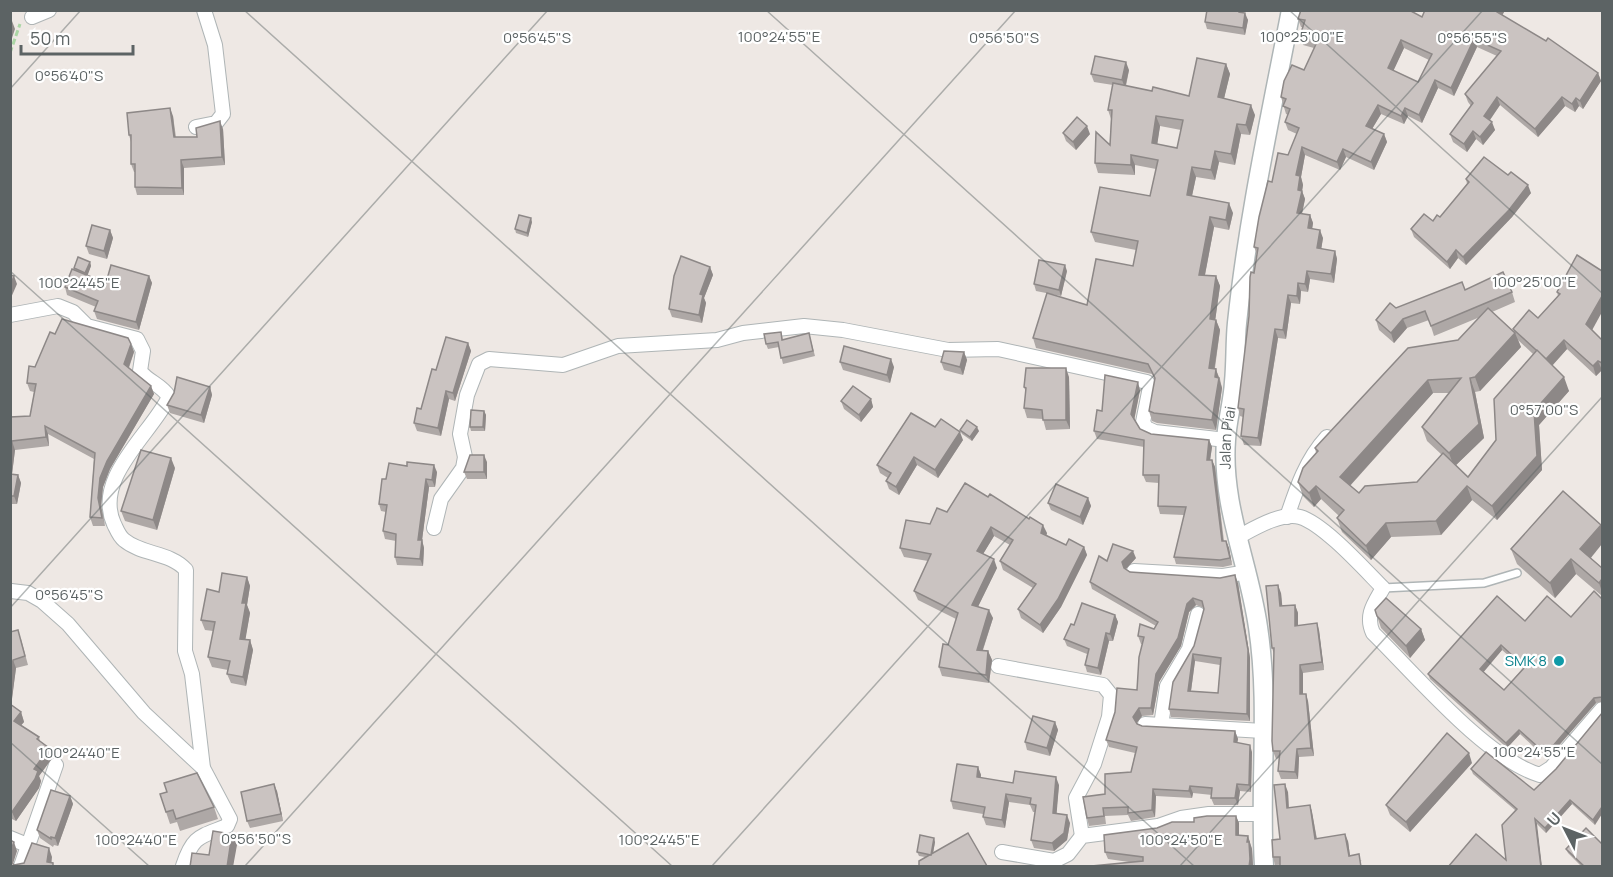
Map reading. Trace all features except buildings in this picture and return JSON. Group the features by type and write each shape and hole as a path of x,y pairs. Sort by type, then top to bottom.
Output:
{"street":[{"path":"32,17 49,10"},
{"path":"196,126 216,123 223,114 215,45 204,10"},
{"name":"Jalan Piai","path":"1264,867 1261,814 1263,731 1258,628 1248,572 1228,504 1226,440 1234,382 1236,324 1248,240 1291,10"},
{"path":"10,315 58,306 73,312 87,326 137,339 143,351 140,371 168,393 169,397 158,417 120,469 111,494 111,516 121,538 137,550 173,560 186,570 185,651 192,674 203,768"},
{"path":"434,528 441,499 463,468 465,457 460,434 467,395 478,364 489,359 563,365 618,346 717,339 743,333 804,326 948,350 998,349 1147,382 1150,387 1143,422 1146,428 1155,432 1226,440"},
{"path":"1287,517 1300,478 1314,451 1335,428"},
{"path":"1238,537 1259,526 1287,517 1301,517 1339,544 1383,588 1369,615 1369,624 1373,633 1453,714 1507,760 1528,772 1540,776 1551,768 1602,709"},
{"path":"1134,571 1223,576 1248,572"},
{"path":"11,591 28,593 42,601 68,624 144,713 203,768 230,819 227,825 195,839 183,867"},
{"path":"1161,725 1165,693 1190,650 1198,614"},
{"path":"998,666 1103,685 1110,694 1109,717 1094,764 1076,798 1082,836"},
{"path":"1145,724 1263,731"},
{"path":"21,867 56,765"},
{"path":"1002,852 1054,861 1068,854 1082,836 1158,826 1181,818 1209,814 1261,814"},
{"path":"10,837 27,845"}],"lane":[{"path":"1383,588 1484,583 1517,573"}],"path":[{"path":"10,53 20,22 32,17"}],"place":[{"name":"SMK 8","path":"1559,661"}]}
